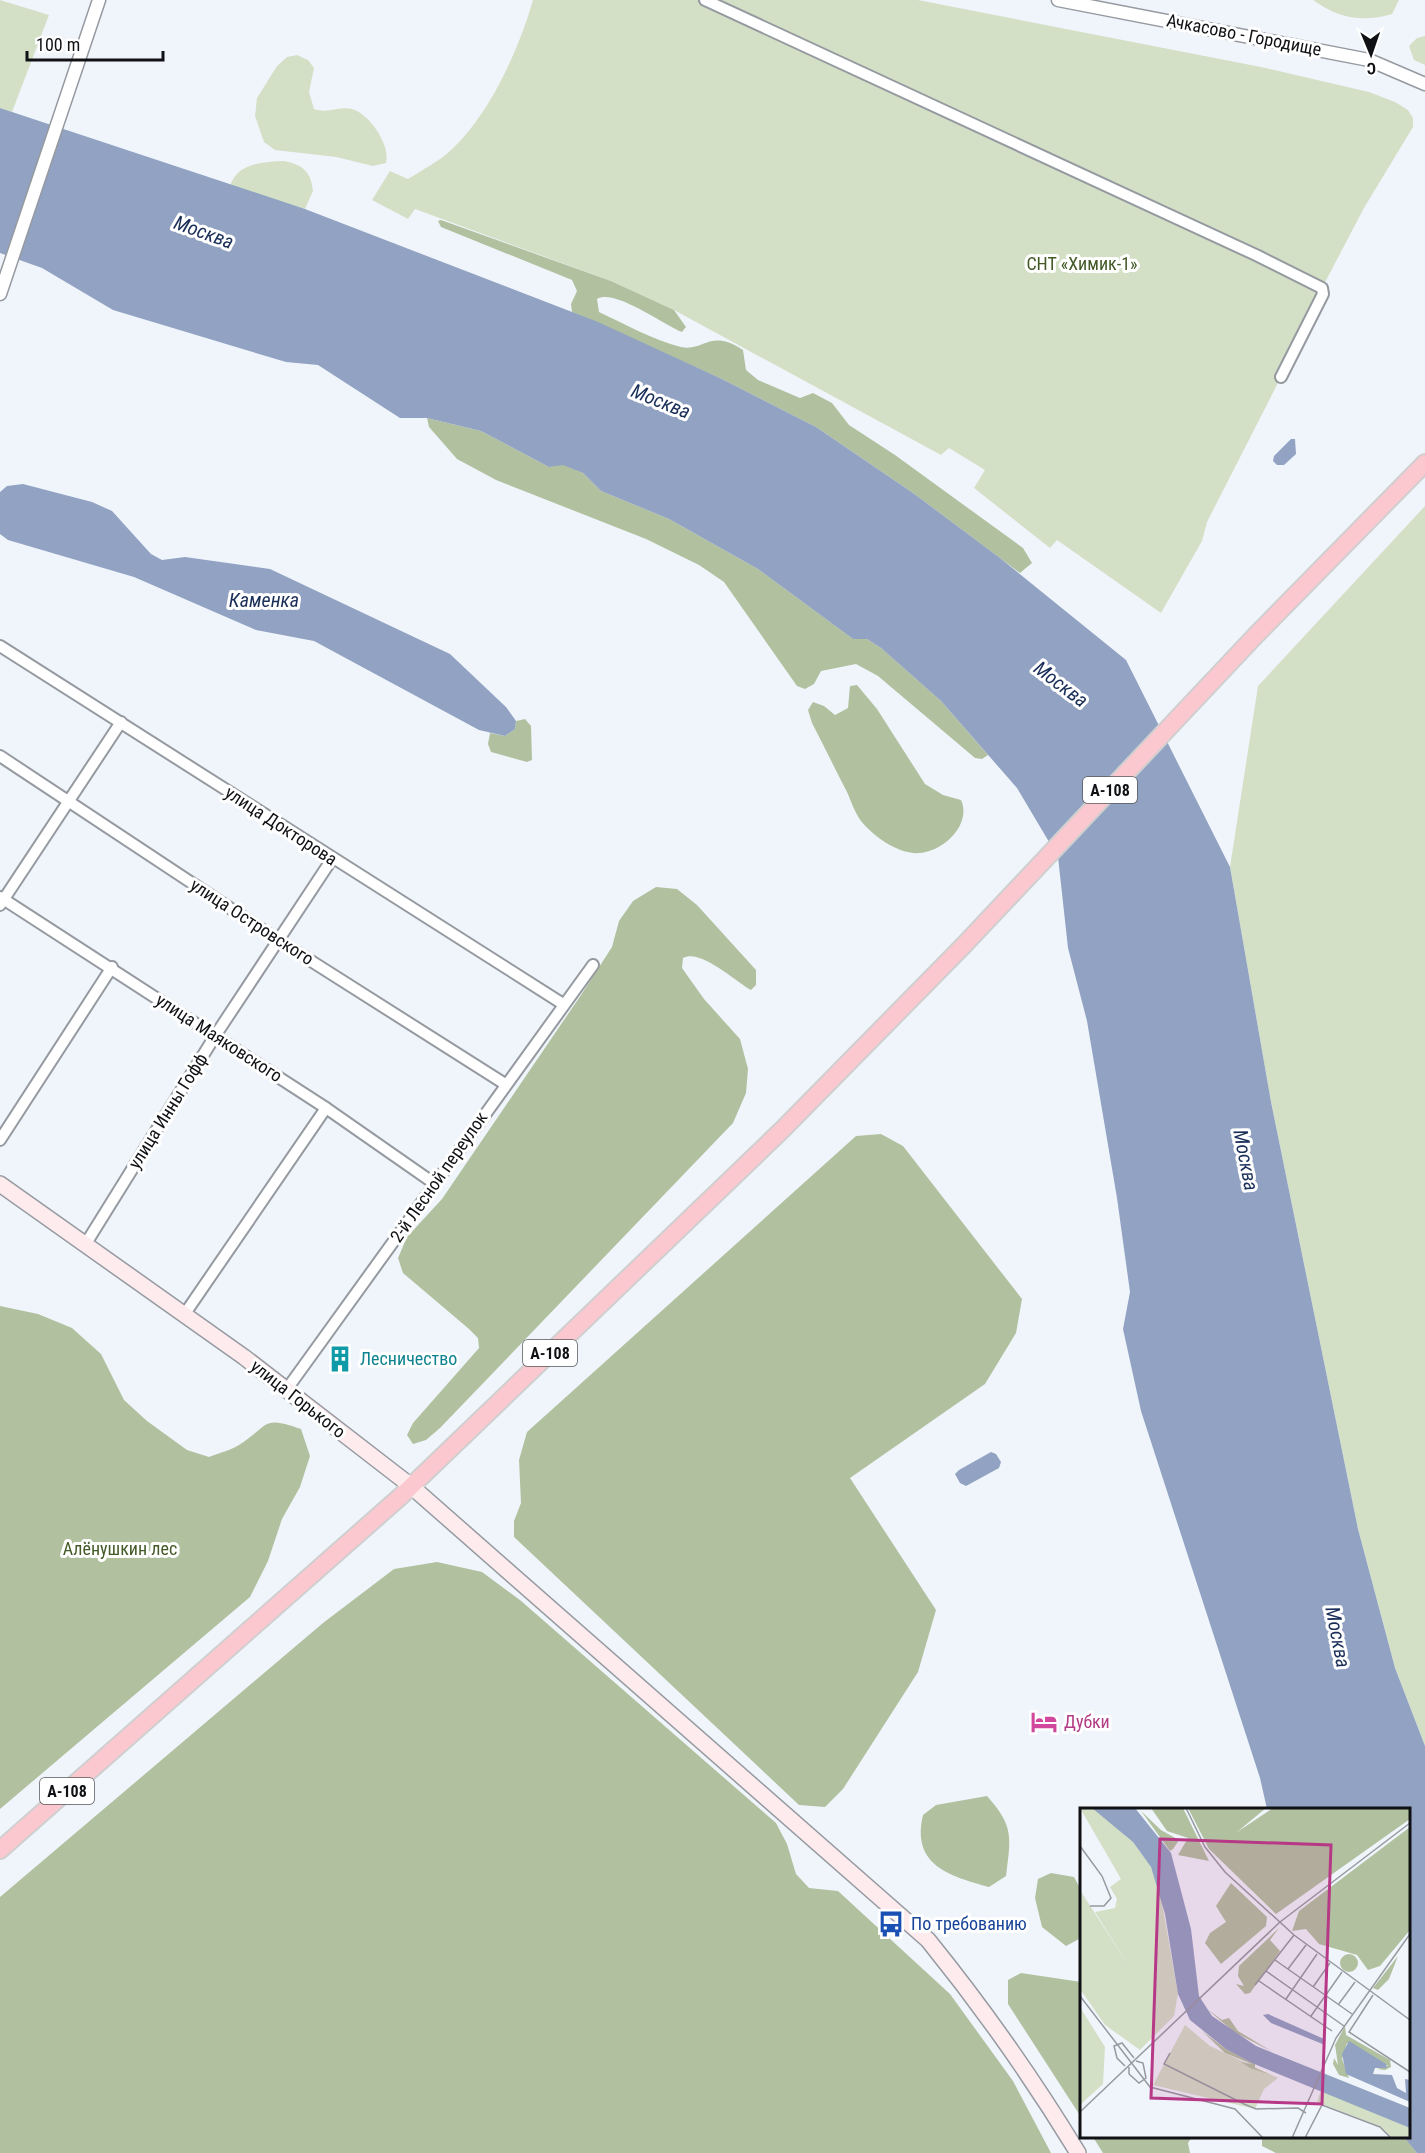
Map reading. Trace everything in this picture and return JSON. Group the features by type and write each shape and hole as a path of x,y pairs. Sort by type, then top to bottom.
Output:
{"highway":[{"name":"А-108","path":"0,1850 411,1486 782,1130 964,945 1256,635 1425,463"}],"main road":[{"name":"улица Горького","path":"0,1184 286,1389 411,1486 928,1940 974,1996 1045,2098 1078,2153"}],"street":[{"path":"0,294 99,0"},
{"path":"705,0 1256,255 1322,288 1323,294 1281,377"},
{"name":"Ачкасово - Городище","path":"1058,0 1369,60 1425,84"},
{"name":"улица Докторова","path":"0,646 563,1004"},
{"path":"1,900 121,723"},
{"name":"улица Островского","path":"0,756 278,940 505,1084"},
{"name":"улица Инны Гофф","path":"85,1245 215,1036 332,859"},
{"name":"улица Маяковского","path":"1,900 112,967 326,1108 435,1184"},
{"name":"2-й Лесной переулок","path":"286,1389 593,965"},
{"path":"0,1140 112,967"},
{"path":"184,1315 326,1108"}],"green space":[{"path":"0,0 49,15 12,112 0,108"},
{"name":"СНТ «Химик-1»","path":"533,0 918,0 1261,67 1369,92 1395,102 1408,110 1413,118 1413,127 1364,208 1322,288 1281,377 1207,522 1202,541 1161,613 1057,540 1050,548 974,488 985,470 949,448 941,455 674,310 611,281 415,209 408,219 372,200 390,171 408,179 445,155 477,120 490,101 511,60"},
{"path":"1313,0 1399,0 1392,14 1360,18 1341,15"},
{"path":"1425,36 1425,65 1414,60 1409,46 1417,38"},
{"path":"297,55 308,60 314,68 309,92 314,109 324,111 347,108 366,117 382,140 387,156 386,163 373,166 336,157 275,150 264,142 255,116 257,98 277,66 287,57"},
{"path":"283,161 300,167 310,178 313,191 305,209 230,186 233,178 244,168 259,163"},
{"path":"441,220 611,281 674,310 686,327 682,332 627,303 605,297 597,299 599,312 650,336 681,347 689,348 708,342 723,341 743,350 746,370 758,380 800,398 813,393 832,403 849,425 895,455 1023,548 1032,563 1020,573 913,493 816,427 724,380 572,312 571,304 577,291 572,280 441,227 438,221"},
{"path":"427,418 481,431 549,467 563,464 583,473 601,491 669,519 758,569 853,639 867,639 881,648 941,701 988,755 982,759 975,758 878,676 856,664 821,671 814,684 805,689 797,686 724,582 699,565 646,539 496,480 457,459 429,427"},
{"path":"1425,506 1425,1746 1395,1668 1358,1529 1271,1102 1230,867 1258,686"},
{"path":"857,685 877,709 925,784 943,795 961,800 963,818 959,827 954,835 938,847 920,853 895,848 872,833 855,811 812,723 808,710 813,702 824,706 835,715 848,708 850,686"},
{"path":"525,719 531,726 532,760 527,762 491,752 488,744 490,733 505,736 515,729 516,721"},
{"path":"656,887 677,889 697,905 756,970 756,985 751,990 708,961 690,956 683,958 682,968 704,999 740,1039 748,1069 746,1093 733,1123 440,1428 426,1440 413,1444 407,1435 413,1423 479,1348 478,1338 469,1329 403,1273 398,1258 407,1237 442,1199 581,995 612,947 619,921 633,901"},
{"path":"881,1134 903,1146 1022,1299 1016,1333 985,1384 850,1478 936,1610 918,1672 843,1789 825,1807 799,1805 514,1537 514,1521 521,1503 519,1460 527,1432 856,1136"},
{"name":"Алёнушкин лес","path":"0,1306 38,1314 72,1328 101,1354 124,1400 147,1421 187,1450 209,1457 239,1445 267,1424 279,1423 301,1429 310,1456 300,1487 282,1519 268,1561 250,1597 0,1809"},
{"path":"437,1562 482,1572 520,1600 776,1823 787,1844 796,1874 809,1888 838,1891 950,1994 1013,2081 1051,2153 0,2153 0,1897 323,1623 394,1569"},
{"path":"987,1796 996,1806 1006,1824 1009,1841 1006,1876 989,1887 947,1873 936,1866 928,1857 923,1846 921,1832 923,1815 936,1805"},
{"path":"1051,1873 1074,1877 1080,1888 1080,1939 1066,1946 1042,1927 1035,1898 1038,1879"},
{"path":"1021,1973 1080,1982 1080,2115 1008,2004 1008,1980"},
{"path":"1094,2138 1191,2138 1188,2143 1190,2153 1103,2153"},
{"path":"1262,2138 1406,2138 1417,2153 1276,2153 1262,2146"}],"water":[{"name":"Москва","path":"0,108 305,209 598,322 724,380 816,427 913,493 1000,558 1126,660 1230,867 1271,1102 1358,1529 1395,1668 1425,1746 1425,2153 1417,2153 1405,2138 1410,2138 1410,1808 1267,1808 1260,1778 1141,1411 1123,1329 1130,1292 1117,1198 1087,1021 1068,948 1058,857 1017,788 941,701 881,648 867,639 853,639 758,569 669,519 601,491 583,473 563,465 549,467 481,431 427,418 400,418 318,365 286,362 113,310 42,268 0,253"},
{"path":"1291,439 1295,439 1296,454 1284,465 1277,465 1273,461 1274,456"},
{"name":"Каменка","path":"23,484 92,502 112,511 151,554 162,560 185,557 270,569 450,654 506,707 516,721 515,729 505,736 479,730 314,641 256,630 134,577 8,540 0,534 0,492 7,486"},
{"path":"991,1452 996,1454 1001,1462 999,1468 966,1486 960,1483 955,1474 959,1470"}],"place":[{"name":"Лесничество","path":"340,1359"},
{"name":"Дубки","path":"1044,1722"},
{"name":"По требованию","path":"891,1924"}]}
